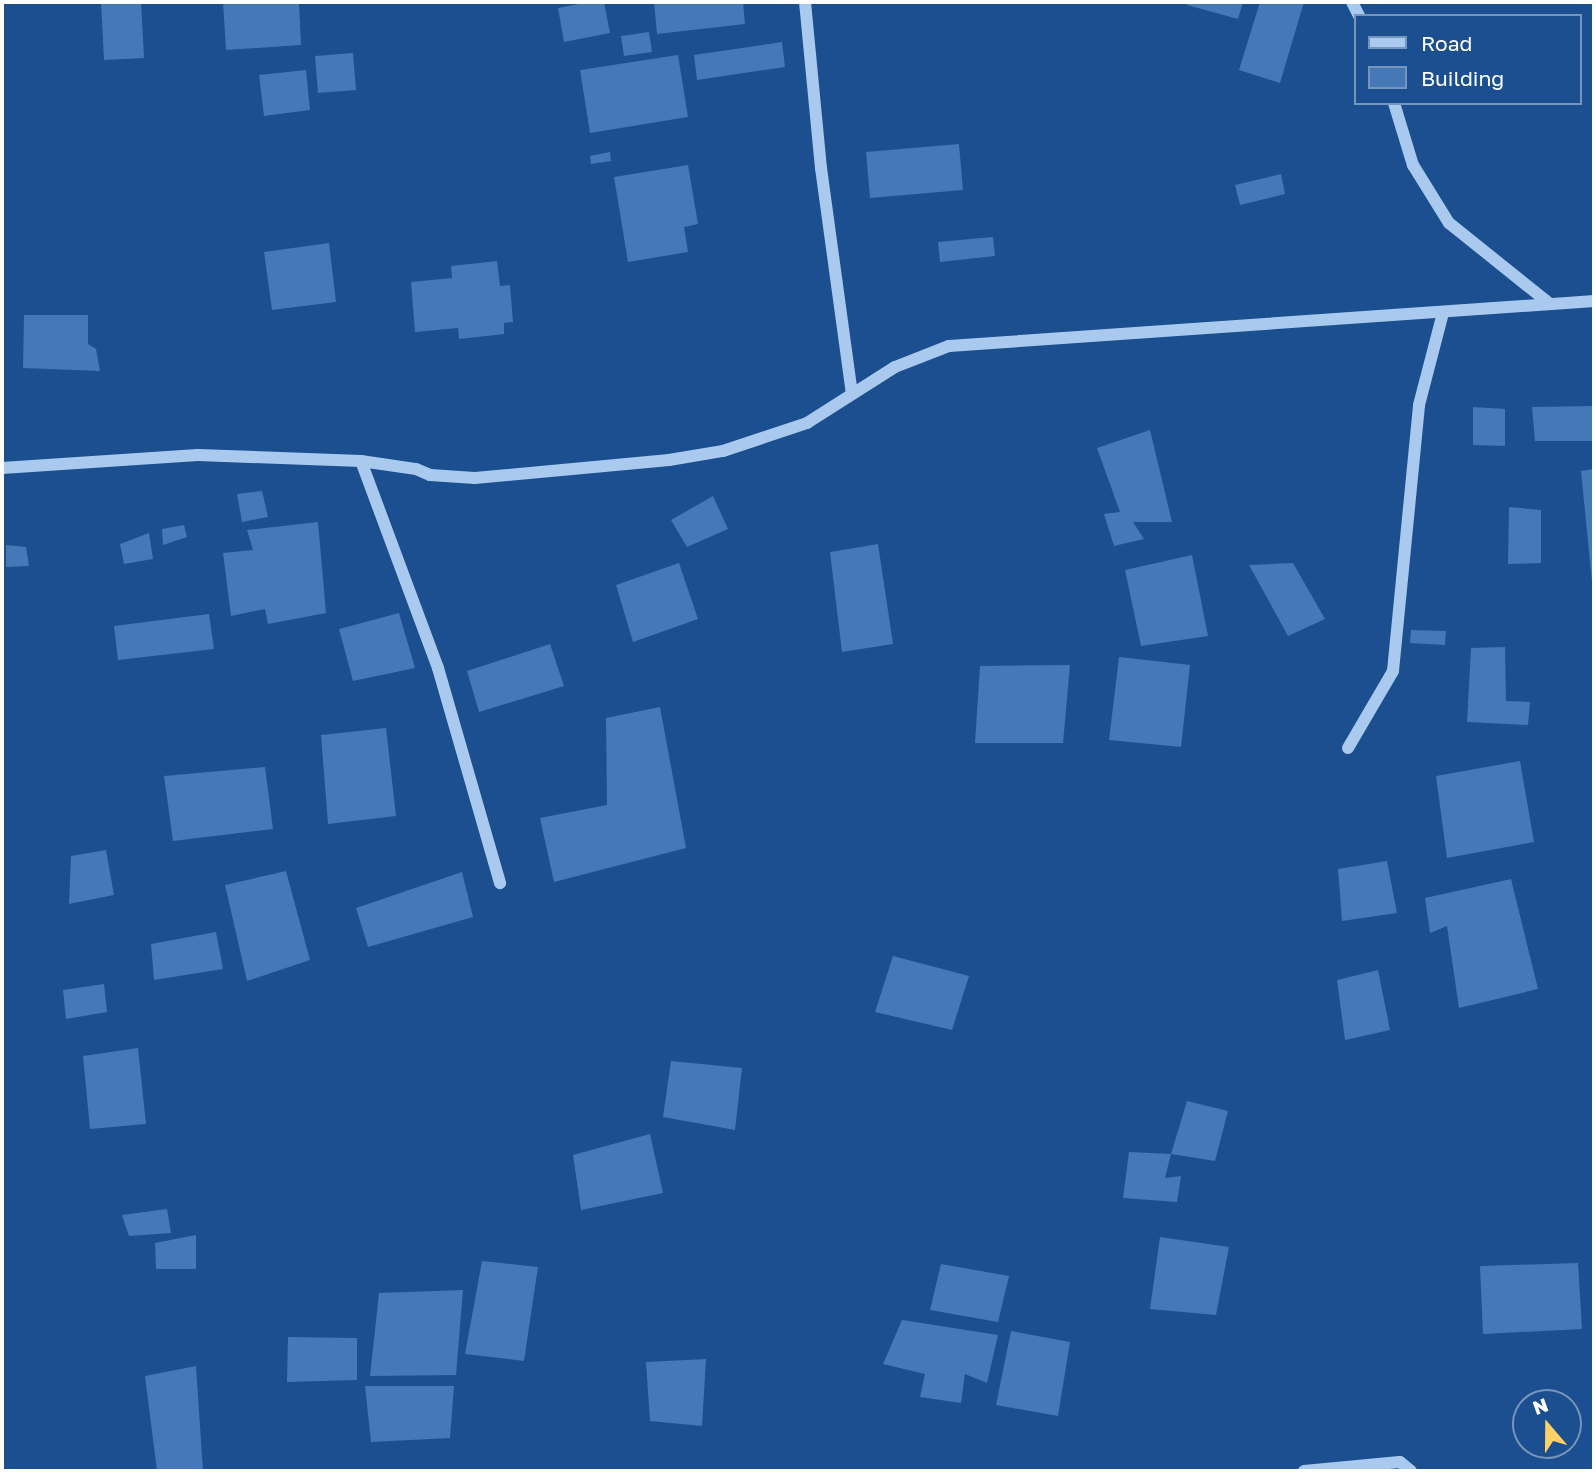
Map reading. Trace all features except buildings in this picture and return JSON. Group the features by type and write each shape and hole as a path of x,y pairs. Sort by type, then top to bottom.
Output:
{"street":[{"path":"805,2 821,168 852,393"},
{"path":"1395,105 1413,165 1449,223 1550,304"},
{"path":"2,468 198,455 361,461 415,469 430,475 475,478 669,460 723,451 807,423 895,367 949,346 1594,302"},
{"path":"1348,748 1393,671 1419,405 1443,313"},
{"path":"361,461 438,668 500,883"},
{"path":"1304,1471 1400,1462 1411,1471"}]}
